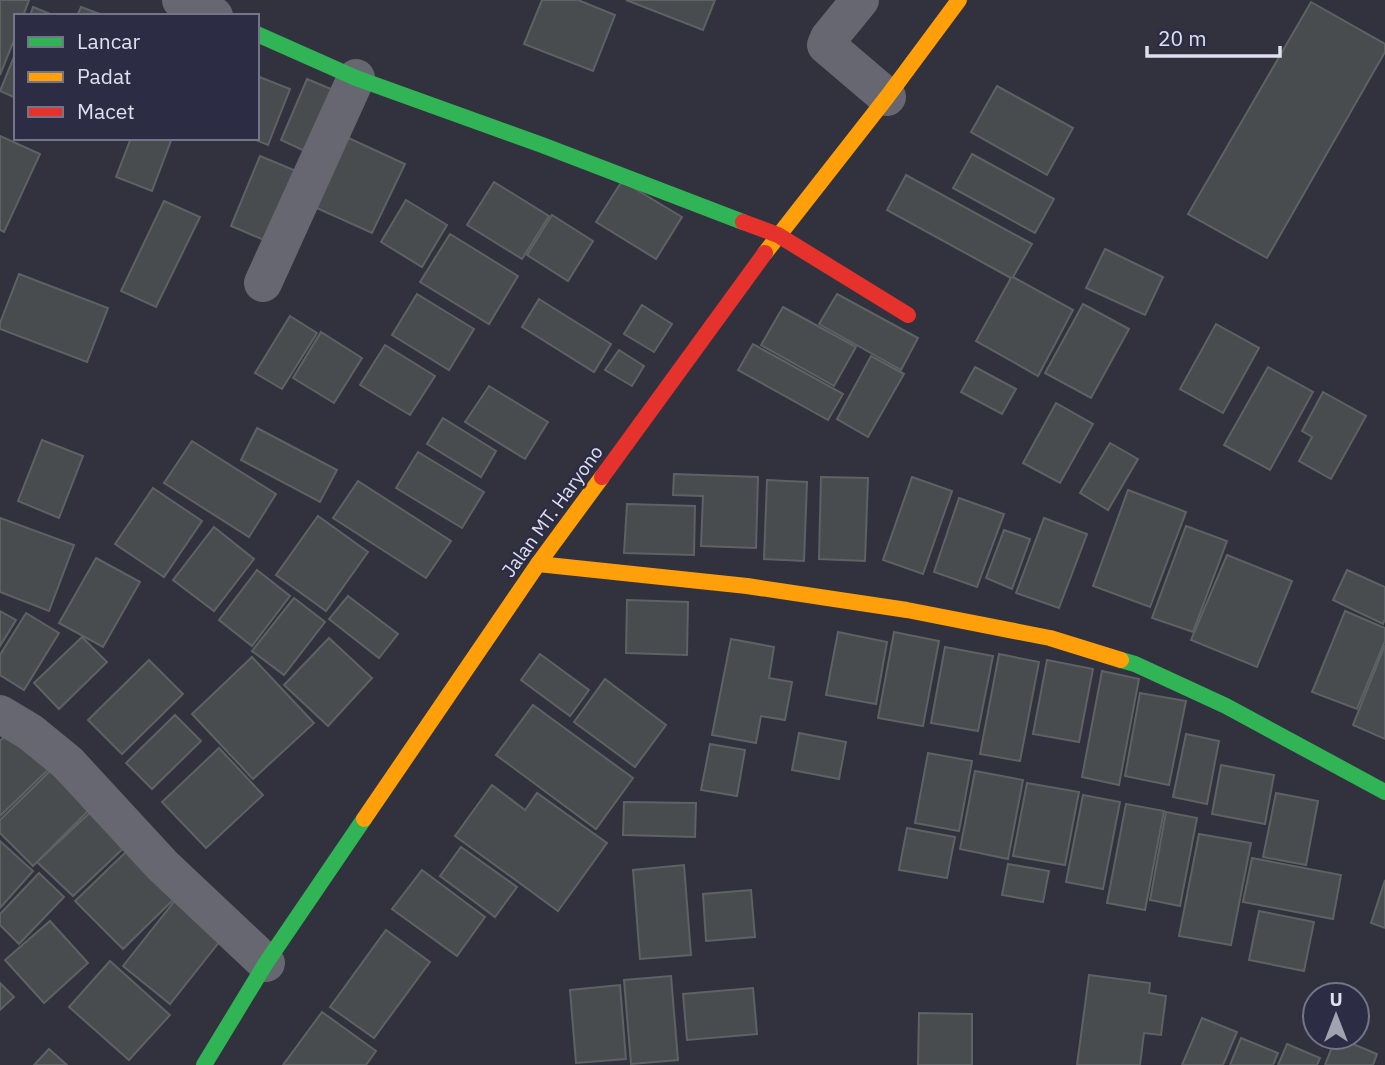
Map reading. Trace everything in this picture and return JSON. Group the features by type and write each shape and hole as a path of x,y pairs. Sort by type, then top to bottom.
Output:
{"street":[{"path":"181,0 210,14"},
{"path":"860,0 826,45 876,87"},
{"name":"Jalan MT. Haryono","path":"204,1065 265,963 538,564 778,235 876,87 959,0"},
{"path":"259,35 356,78 778,235 908,315"},
{"path":"263,282 356,78"},
{"path":"538,564 747,586 907,610 1050,638 1135,664 1226,706 1385,792"},
{"path":"0,714 30,732 68,763 162,865 265,963"}],"building":[{"path":"0,0 29,0 24,14 14,14 14,40 0,75"},
{"path":"542,0 578,0 615,15 593,71 524,44"},
{"path":"626,0 715,0 703,30"},
{"path":"1311,2 1385,44 1385,52 1267,258 1188,214"},
{"path":"33,7 50,14 31,14"},
{"path":"81,7 100,14 78,14"},
{"path":"14,57 14,97 0,91"},
{"path":"259,77 290,89 268,145 256,140 259,140"},
{"path":"307,79 336,91 309,153 281,140"},
{"path":"997,86 1073,128 1047,175 971,132"},
{"path":"342,135 405,164 372,233 310,205"},
{"path":"0,136 40,154 4,232 0,230"},
{"path":"130,140 171,140 152,191 116,177"},
{"path":"972,154 1054,199 1035,233 953,188"},
{"path":"260,156 301,173 271,243 231,226"},
{"path":"906,175 1032,244 1013,277 1073,310 1038,376 976,341 1011,278 887,210"},
{"path":"622,181 682,217 656,259 596,222"},
{"path":"494,182 549,216 522,259 467,225"},
{"path":"406,200 447,225 422,267 381,242"},
{"path":"164,201 200,217 156,307 121,291"},
{"path":"552,215 593,241 568,281 527,255"},
{"path":"450,234 518,276 489,324 420,282"},
{"path":"1105,249 1163,277 1145,315 1086,288"},
{"path":"19,274 108,308 87,362 0,329"},
{"path":"417,294 474,329 449,370 392,335"},
{"path":"837,294 918,338 901,370 819,324"},
{"path":"539,299 611,344 594,372 522,327"},
{"path":"1083,304 1129,329 1091,398 1045,373"},
{"path":"642,305 672,324 654,352 624,334"},
{"path":"783,307 856,347 834,386 761,345"},
{"path":"290,316 317,333 282,389 255,373"},
{"path":"1216,324 1259,348 1223,413 1180,389"},
{"path":"321,332 362,358 334,403 293,378"},
{"path":"753,344 843,394 828,420 738,370"},
{"path":"385,345 435,376 410,415 360,385"},
{"path":"619,350 644,366 632,386 605,370"},
{"path":"871,356 904,374 868,437 837,419"},
{"path":"975,367 1016,389 1002,414 961,392"},
{"path":"1268,367 1313,392 1270,470 1224,445"},
{"path":"489,386 548,422 525,459 465,422"},
{"path":"1323,392 1366,416 1331,479 1299,461 1312,437 1302,431"},
{"path":"1056,403 1093,424 1060,483 1023,463"},
{"path":"443,418 496,451 481,477 427,444"},
{"path":"257,428 337,470 320,502 241,460"},
{"path":"42,440 83,456 59,518 18,501"},
{"path":"192,441 276,494 249,537 164,483"},
{"path":"1110,443 1138,459 1108,510 1080,493"},
{"path":"418,452 484,492 462,528 396,488"},
{"path":"674,474 758,477 756,548 701,546 703,496 673,495"},
{"path":"821,477 868,478 865,561 819,559"},
{"path":"912,477 952,491 923,574 883,560"},
{"path":"767,480 807,482 804,561 764,559"},
{"path":"358,481 451,541 426,578 333,518"},
{"path":"153,488 202,521 164,577 115,544"},
{"path":"1128,490 1186,512 1150,607 1093,586"},
{"path":"959,498 1004,514 977,587 934,572"},
{"path":"627,504 695,506 694,555 624,553"},
{"path":"318,516 368,552 326,611 276,575"},
{"path":"0,518 74,545 49,611 0,592"},
{"path":"1044,518 1087,534 1059,608 1016,593"},
{"path":"1186,526 1227,541 1193,632 1152,618"},
{"path":"214,527 254,559 214,611 173,580"},
{"path":"1004,530 1030,539 1012,589 986,578"},
{"path":"1227,555 1292,581 1257,667 1191,640"},
{"path":"96,558 140,582 103,647 59,623"},
{"path":"257,570 290,596 252,646 219,620"},
{"path":"1347,570 1385,587 1383,624 1333,600"},
{"path":"348,596 398,634 379,658 329,619"},
{"path":"294,598 325,622 284,675 252,651"},
{"path":"627,600 688,602 687,655 626,653"},
{"path":"0,611 16,620 0,646"},
{"path":"1345,611 1385,628 1385,641 1357,709 1312,692"},
{"path":"26,613 59,633 24,690 0,675 0,655"},
{"path":"838,632 887,642 876,704 826,695"},
{"path":"894,632 939,641 923,726 878,718"},
{"path":"82,637 107,662 59,709 34,683"},
{"path":"329,638 372,678 328,726 284,685"},
{"path":"731,639 774,647 769,678 792,682 785,720 761,716 756,743 712,735"},
{"path":"1385,645 1385,739 1353,725"},
{"path":"945,647 993,656 978,731 931,723"},
{"path":"540,654 589,690 570,716 521,680"},
{"path":"999,654 1039,662 1020,761 980,754"},
{"path":"252,657 314,723 253,779 192,714"},
{"path":"149,660 183,694 122,754 88,720"},
{"path":"1047,660 1093,669 1079,742 1033,734"},
{"path":"1102,671 1139,679 1119,785 1082,777"},
{"path":"605,679 666,725 635,767 574,722"},
{"path":"1140,693 1186,701 1169,785 1125,776"},
{"path":"533,705 633,778 596,829 496,755"},
{"path":"175,715 201,741 152,789 126,763"},
{"path":"14,727 52,766 0,816 0,741"},
{"path":"799,733 846,742 839,779 792,770"},
{"path":"1186,734 1219,741 1207,804 1173,797"},
{"path":"710,744 745,750 737,796 701,790"},
{"path":"219,748 263,795 206,848 162,802"},
{"path":"928,753 972,761 959,831 915,823"},
{"path":"1221,765 1274,775 1265,824 1212,814"},
{"path":"50,771 89,810 33,866 0,833 0,820"},
{"path":"975,771 1023,780 1008,859 960,849"},
{"path":"1027,783 1079,792 1065,865 1013,856"},
{"path":"492,785 525,810 537,793 607,843 558,911 455,836"},
{"path":"1276,793 1318,801 1306,865 1263,857"},
{"path":"1083,795 1120,802 1103,889 1066,882"},
{"path":"624,802 696,803 695,837 623,835"},
{"path":"1126,804 1164,811 1145,910 1107,903"},
{"path":"95,808 129,843 73,896 37,862"},
{"path":"1166,812 1197,818 1180,906 1150,900"},
{"path":"907,828 955,837 947,878 899,870"},
{"path":"1199,834 1251,843 1231,945 1179,936"},
{"path":"0,841 33,871 0,908"},
{"path":"461,847 517,887 495,917 440,876"},
{"path":"130,848 177,896 123,949 75,901"},
{"path":"1252,858 1341,875 1333,919 1243,902"},
{"path":"1008,864 1049,871 1043,902 1002,895"},
{"path":"684,865 691,955 640,959 633,870"},
{"path":"422,870 485,917 457,956 392,909"},
{"path":"39,873 64,897 19,944 0,925 0,914"},
{"path":"1385,880 1385,928 1371,923"},
{"path":"751,890 755,937 706,941 703,894"},
{"path":"181,893 228,931 170,1004 123,966"},
{"path":"1259,911 1314,922 1304,971 1249,960"},
{"path":"50,921 88,963 44,1003 5,960"},
{"path":"386,930 430,962 374,1038 330,1007"},
{"path":"110,961 170,1015 129,1060 69,1007"},
{"path":"1089,975 1150,983 1149,993 1166,996 1161,1035 1144,1033 1140,1065 1077,1065"},
{"path":"671,976 678,1060 631,1064 624,980"},
{"path":"0,983 14,997 0,1010"},
{"path":"620,985 626,1059 576,1063 570,990"},
{"path":"753,988 757,1034 687,1040 683,994"},
{"path":"322,1012 376,1051 366,1065 283,1065"},
{"path":"919,1013 972,1014 972,1065 918,1065"},
{"path":"1202,1018 1237,1032 1223,1065 1182,1065"},
{"path":"1241,1038 1278,1053 1273,1065 1230,1065"},
{"path":"1287,1044 1320,1058 1317,1065 1278,1065"},
{"path":"49,1049 67,1065 34,1065"},
{"path":"1330,1051 1370,1051 1377,1054 1373,1065 1325,1065"}],"traffic: fast":[{"path":"259,35 356,78 743,222"},
{"path":"1121,660 1226,706 1385,792"},
{"path":"204,1065 266,963 364,819"}],"traffic: slow":[{"path":"765,253 959,0"},
{"path":"364,819 538,564 602,477"},
{"path":"538,564 747,586 907,610 1050,638 1121,660"}],"traffic: jam":[{"path":"743,222 778,235 908,315"},
{"path":"602,477 765,253"}]}
